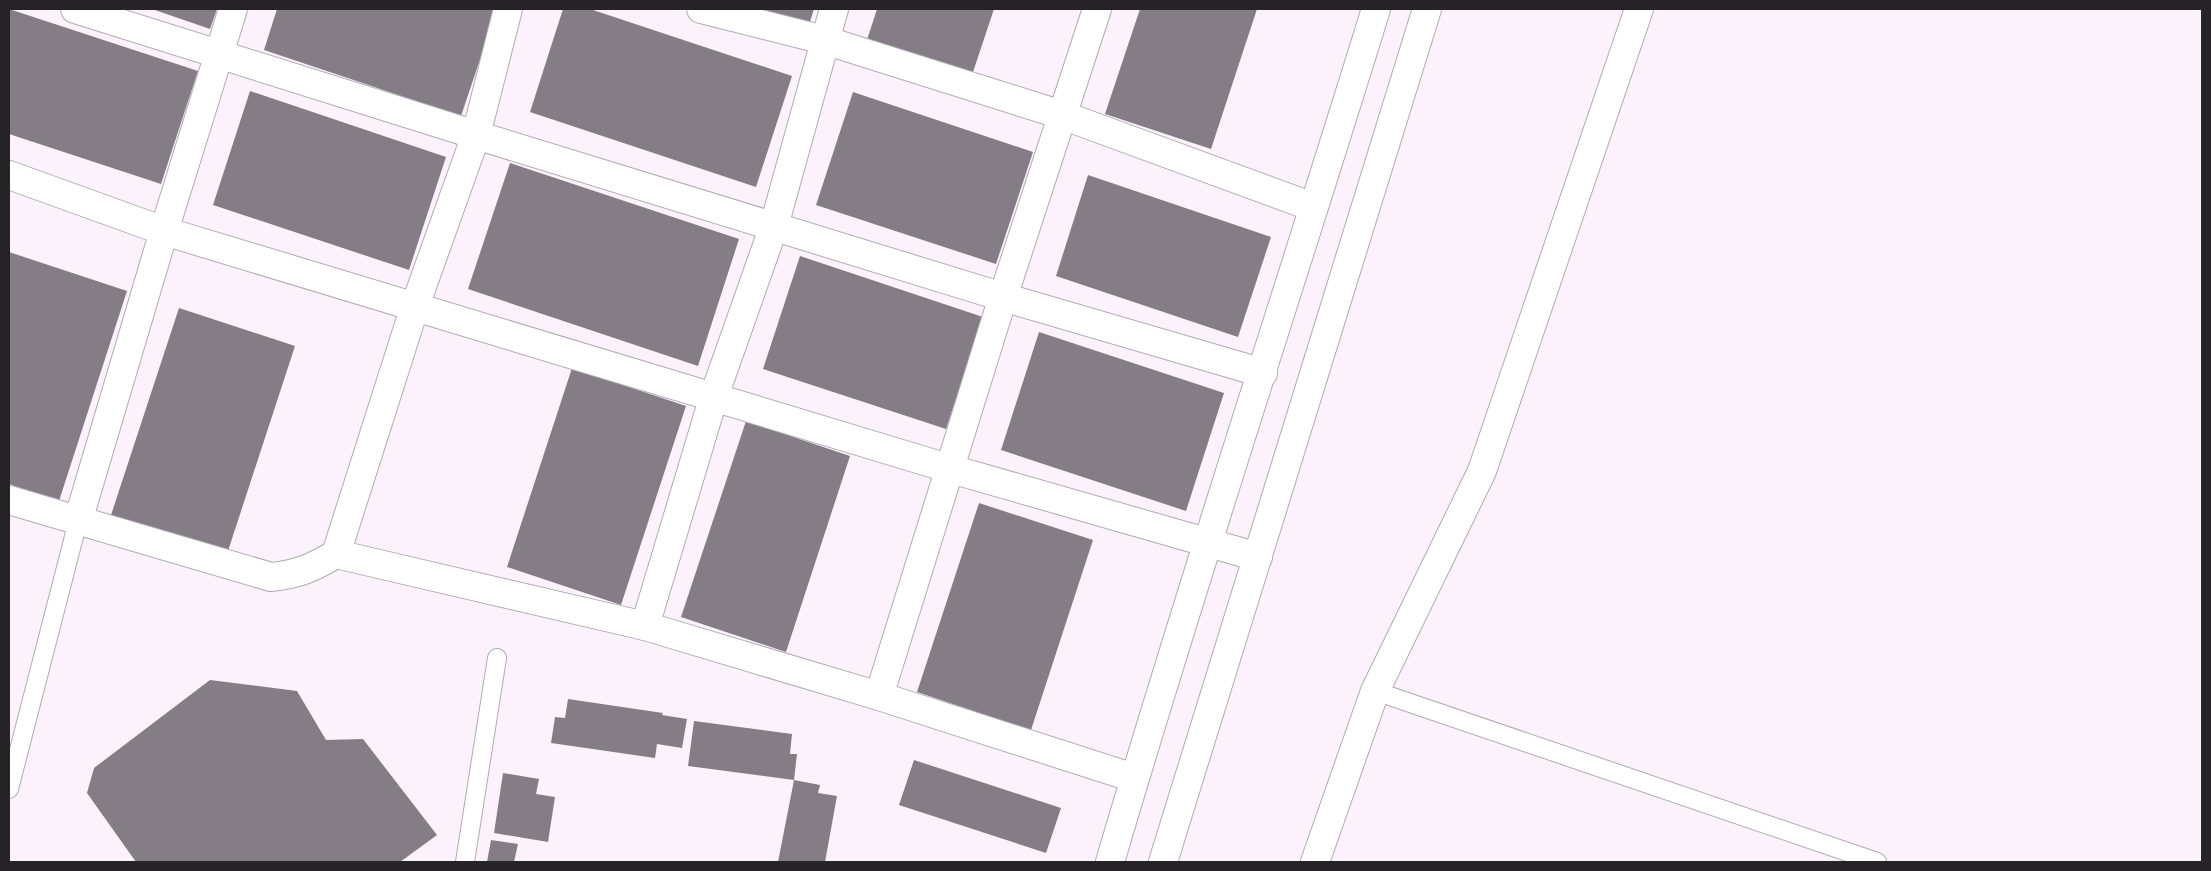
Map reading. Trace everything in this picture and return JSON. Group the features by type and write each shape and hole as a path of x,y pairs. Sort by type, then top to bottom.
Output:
{"street":[{"path":"75,9 1003,297 1262,373"},
{"path":"78,521 164,230 233,9"},
{"path":"9,500 271,577 294,575 316,566 336,554 415,306 476,135 508,9"},
{"path":"701,9 824,40 1062,115 1313,207"},
{"path":"645,626 714,396 774,226 834,9"},
{"path":"879,696 1003,297 1097,9"},
{"path":"1110,862 1206,542 1262,373 1376,9"},
{"path":"1162,862 1427,9"},
{"path":"1315,862 1375,690 1482,471 1639,9"},
{"path":"9,174 164,230 951,469 1258,557"},
{"path":"336,554 645,626 879,696 1134,778"}],"lane":[{"path":"9,789 78,521"},
{"path":"465,862 497,658"},
{"path":"1375,690 1877,862"}],"building":[{"path":"9,9 198,71 161,184 9,134"},
{"path":"152,9 217,9 210,29"},
{"path":"277,9 497,9 461,116 264,50"},
{"path":"563,9 590,9 792,76 756,187 530,112"},
{"path":"763,9 814,9 809,25"},
{"path":"877,9 994,9 972,75 867,40"},
{"path":"1140,9 1257,9 1211,149 1105,114"},
{"path":"250,91 446,157 409,270 213,205"},
{"path":"853,92 1033,152 996,264 816,205"},
{"path":"510,163 739,239 698,366 468,289"},
{"path":"1088,175 1271,237 1238,337 1056,276"},
{"path":"9,252 127,291 59,501 9,484"},
{"path":"800,256 983,317 946,429 763,369"},
{"path":"179,308 295,346 227,554 111,515"},
{"path":"1039,332 1224,393 1186,511 1001,450"},
{"path":"572,368 686,406 621,605 507,567"},
{"path":"746,421 850,456 786,652 681,617"},
{"path":"979,503 1093,540 1031,730 917,692"},
{"path":"210,680 297,691 326,740 363,739 437,835 400,862 136,862 87,793 94,768"},
{"path":"568,699 663,713 662,715 687,719 682,748 657,744 655,758 551,743 555,717 565,718"},
{"path":"694,721 792,734 790,754 797,754 794,780 688,766"},
{"path":"914,760 1061,808 1046,853 899,805"},
{"path":"503,773 539,779 536,794 555,797 548,842 494,833"},
{"path":"794,780 820,785 818,793 837,796 825,862 778,862"},
{"path":"491,840 518,844 514,862 487,862"}]}
